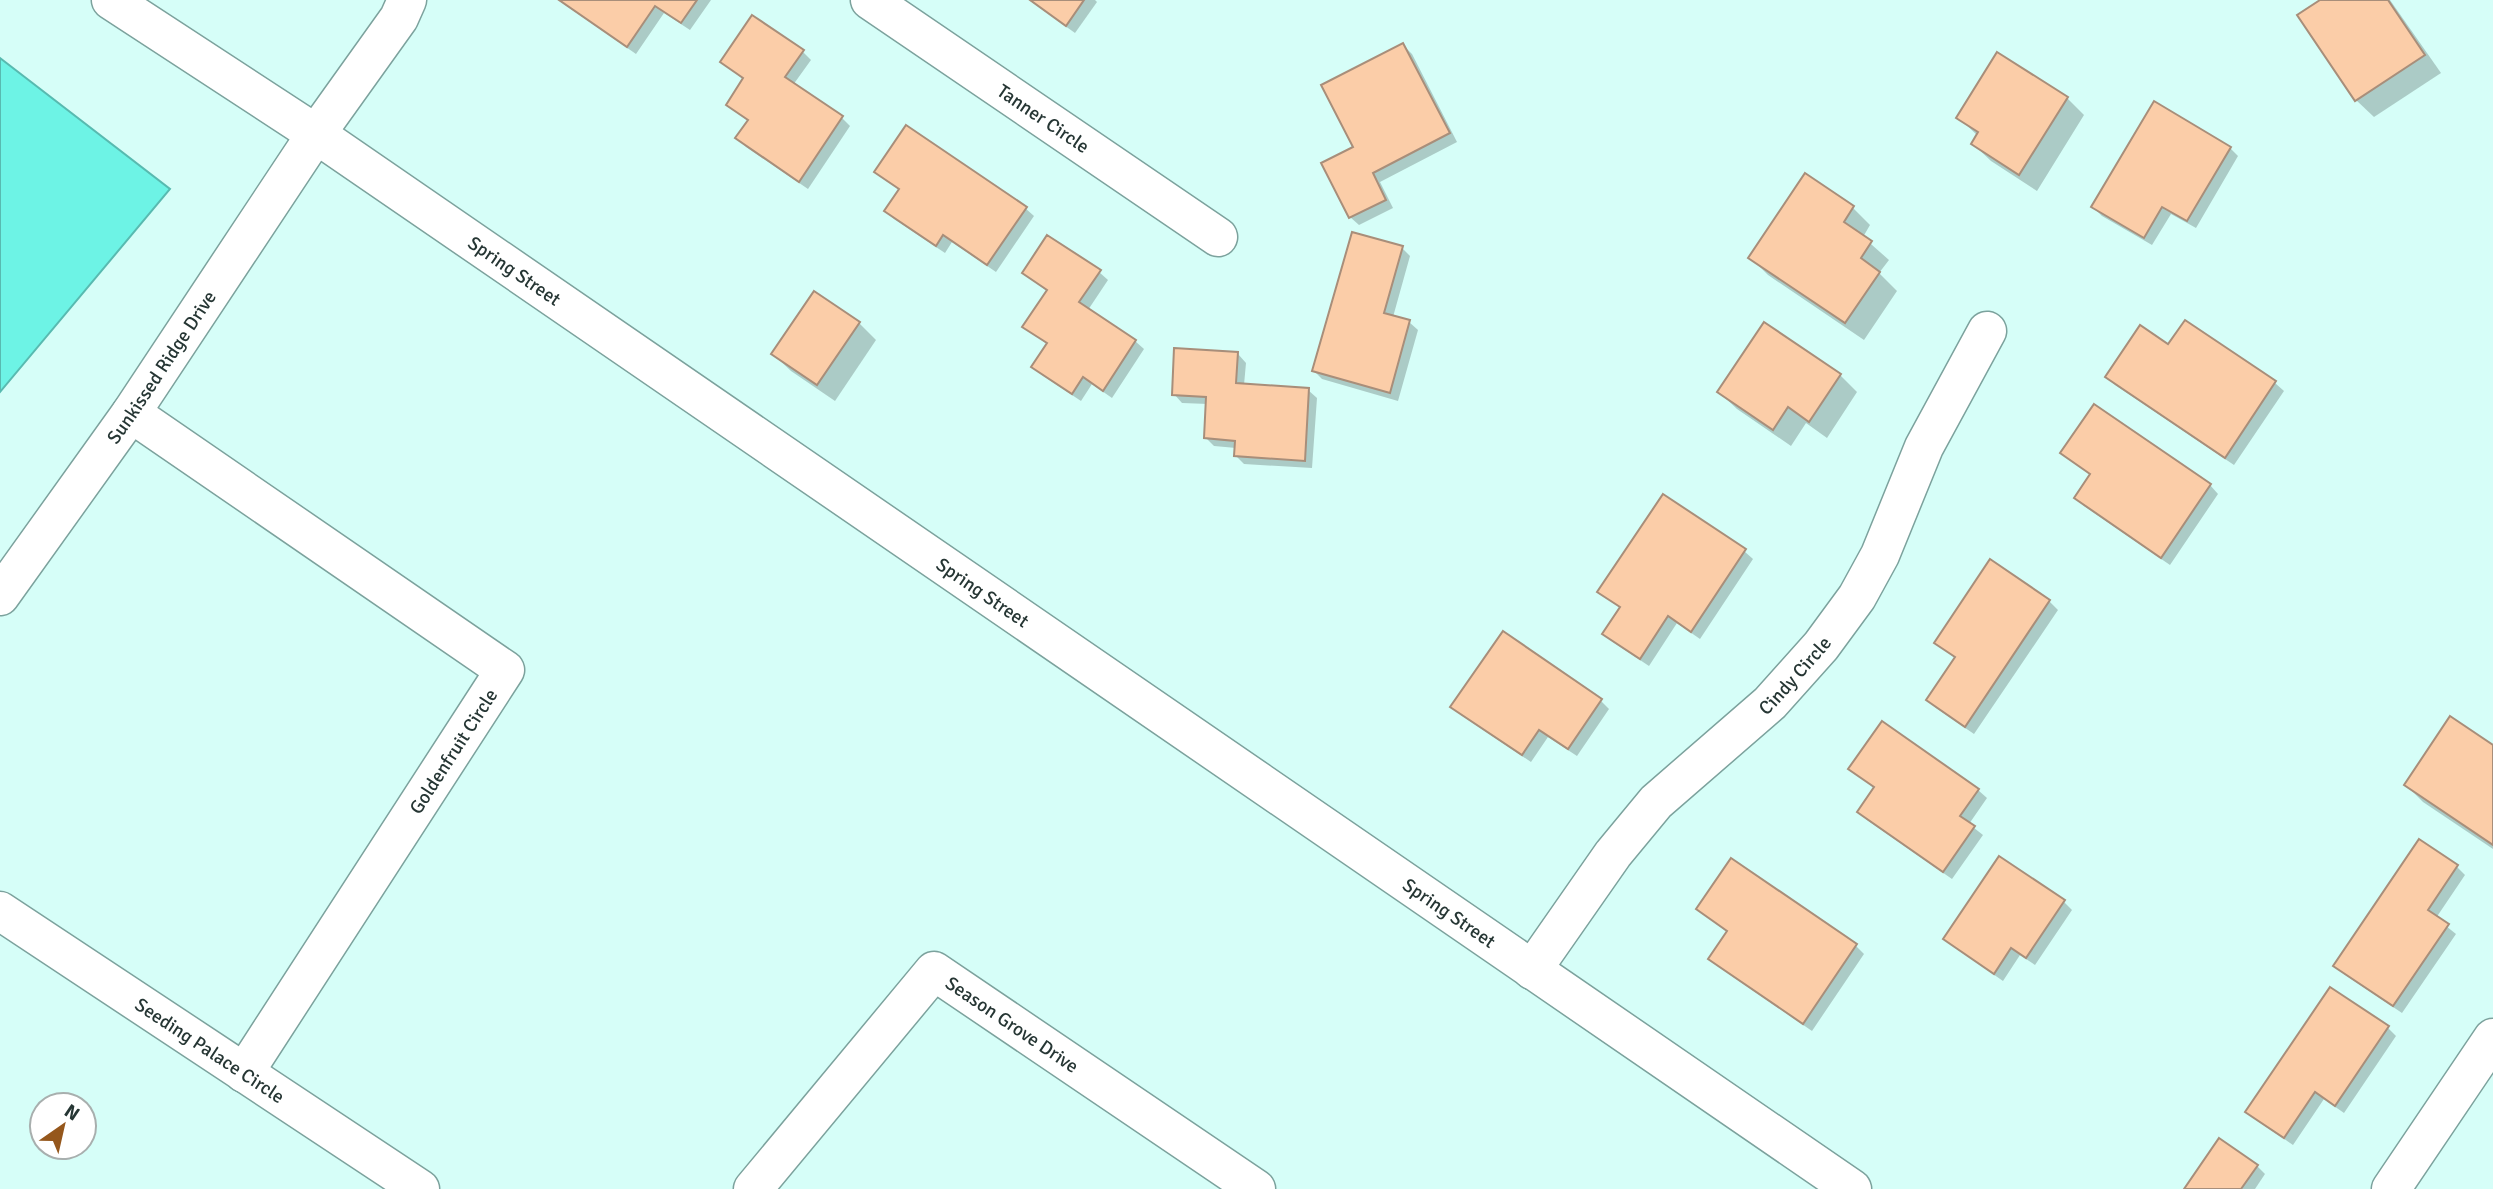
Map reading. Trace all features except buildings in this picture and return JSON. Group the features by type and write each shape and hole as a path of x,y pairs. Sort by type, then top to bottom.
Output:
{"street":[{"name":"Spring Street","path":"111,0 316,134 1852,1189"},
{"name":"Sunkissed Ridge Drive","path":"0,596 131,413 316,134 398,18 407,0"},
{"name":"Tanner Circle","path":"870,0 1218,237"},
{"name":"Cindy Circle","path":"1532,970 1613,855 1656,802 1770,703 1821,646 1857,597 1880,555 1924,447 1987,331"},
{"name":"Goldenfruit Circle","path":"131,413 505,670 244,1073"},
{"name":"Seeding Palace Circle","path":"0,911 420,1189"},
{"name":"Season Grove Drive","path":"753,1189 934,971 1256,1189"},
{"path":"2391,1189 2482,1078 2493,1038"}],"water":[{"path":"0,58 170,189 0,392"}]}
